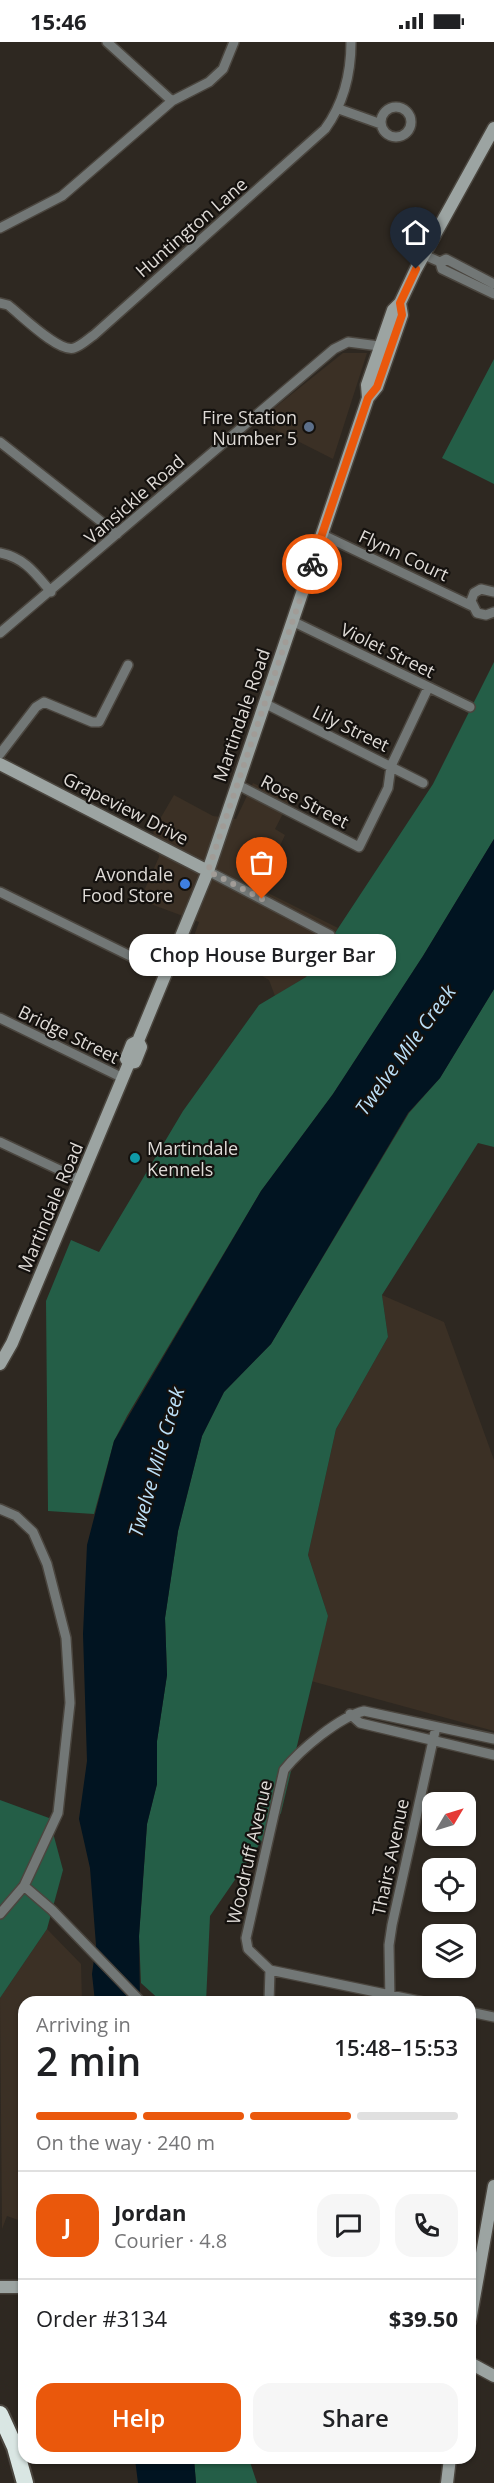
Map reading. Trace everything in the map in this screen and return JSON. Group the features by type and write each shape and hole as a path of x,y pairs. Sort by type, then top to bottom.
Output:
{"highway":[{"path":"0,2414 18,2458"},
{"path":"20,2464 25,2483"}],"main road":[{"name":"Martindale Road","path":"368,398 367,385 393,310 400,303 494,128"},
{"name":"Martindale Road","path":"0,1364 12,1343 81,1180 129,1064 126,1059 132,1044 138,1041 208,871 368,398 377,387 402,315 400,303"},
{"name":"Grapeview Drive","path":"0,764 208,871"},
{"path":"476,2287 494,2186"},
{"path":"0,2287 18,2287"},
{"path":"476,2366 494,2376"},
{"path":"447,2483 449,2464"}],"street":[{"path":"107,42 172,101"},
{"path":"0,228 62,196 172,101 209,82 223,69 234,42"},
{"name":"Huntington Lane","path":"0,303 8,305 55,343 67,349 75,348 94,335 325,129 339,109 348,71 351,42"},
{"path":"339,109 381,124"},
{"path":"424,255 440,262"},
{"path":"440,262 446,259 494,284"},
{"path":"440,262 442,269 494,294"},
{"name":"Vansickle Road","path":"0,633 51,592 334,349 348,342 379,346"},
{"path":"0,442 117,534"},
{"name":"Flynn Court","path":"323,535 472,606 482,615 494,612"},
{"path":"0,553 14,556 27,563 51,592"},
{"path":"472,606 472,597 477,590 486,588 494,592"},
{"name":"Violet Street","path":"292,621 470,707"},
{"path":"0,754 36,707 44,702 92,722 99,722 128,665"},
{"path":"391,766 428,688"},
{"name":"Lily Street","path":"264,703 423,783"},
{"name":"Rose Street","path":"236,784 359,847 388,788 391,766"},
{"name":"Grapeview Drive","path":"208,871 330,935"},
{"path":"0,892 167,974"},
{"name":"Bridge Street","path":"0,1018 123,1078"},
{"path":"0,1142 81,1180"},
{"path":"0,1509 16,1516 33,1532 47,1564 66,1638 70,1703 58,1813 24,1886 0,1914"},
{"path":"350,1714 364,1711 494,1739"},
{"path":"350,1714 360,1723 494,1755"},
{"name":"Woodruff Avenue","path":"270,1970 248,1949 246,1938 284,1770 293,1759 350,1714"},
{"name":"Thairs Avenue","path":"390,1996 392,1925 436,1727"},
{"path":"24,1886 52,1910 135,1996"},
{"path":"269,1996 270,1970 378,1996"},
{"path":"476,2014 494,2018"}],"shaded area":[{"path":"343,353 367,353 333,459 258,421"},
{"path":"253,783 290,800 275,829 285,835 260,889 338,928 306,977 275,996 269,980 194,936 199,922 140,900 159,857 153,831 174,795 213,816 236,819"},
{"path":"382,1295 444,1322 494,1460 494,1731 311,1681 328,1616 308,1555 336,1429 388,1337"},
{"path":"47,1929 81,1964 82,1996 18,1996 18,2220 7,2216 2,2229 0,1998"}],"green space":[{"path":"494,359 494,484 442,458"},
{"path":"494,662 494,839 423,956 333,1094 261,1191 127,1416 114,1441 94,1514 48,1511 46,1301 71,1240 99,1252 183,1111 259,1005 306,977 433,784"},
{"path":"494,989 494,1147 478,1143 382,1295 388,1337 336,1429 308,1555 328,1616 281,1813 210,1916 206,1996 155,1996 141,1983 139,1936 147,1824 157,1784 157,1741 167,1675 165,1618 178,1531 202,1436 224,1392 271,1344 409,1113 440,1078"},
{"path":"0,1800 49,1818 63,1870 47,1929 0,1998"},
{"path":"194,2464 251,2464 257,2483 196,2483"}],"water":[{"name":"Twelve Mile Creek","path":"494,839 494,989 440,1078 408,1113 271,1344 224,1392 202,1436 178,1531 165,1618 167,1675 157,1741 157,1784 147,1824 139,1936 140,1996 94,1996 92,1974 96,1945 90,1868 79,1819 87,1761 83,1634 87,1545 114,1441 261,1191 333,1094 423,956"},
{"path":"136,2464 194,2464 196,2483 138,2483"}],"way so far":[{"path":"262,899 208,871 312,564"}],"place":[{"name":"Fire Station Number 5","path":"309,427"},
{"name":"Avondale Food Store","path":"185,884"},
{"name":"Chop House Burger Bar","path":"262,899"},
{"name":"Martindale Kennels","path":"135,1158"}],"route":[{"path":"312,564 368,398 377,387 402,315 400,303 416,269"}]}
